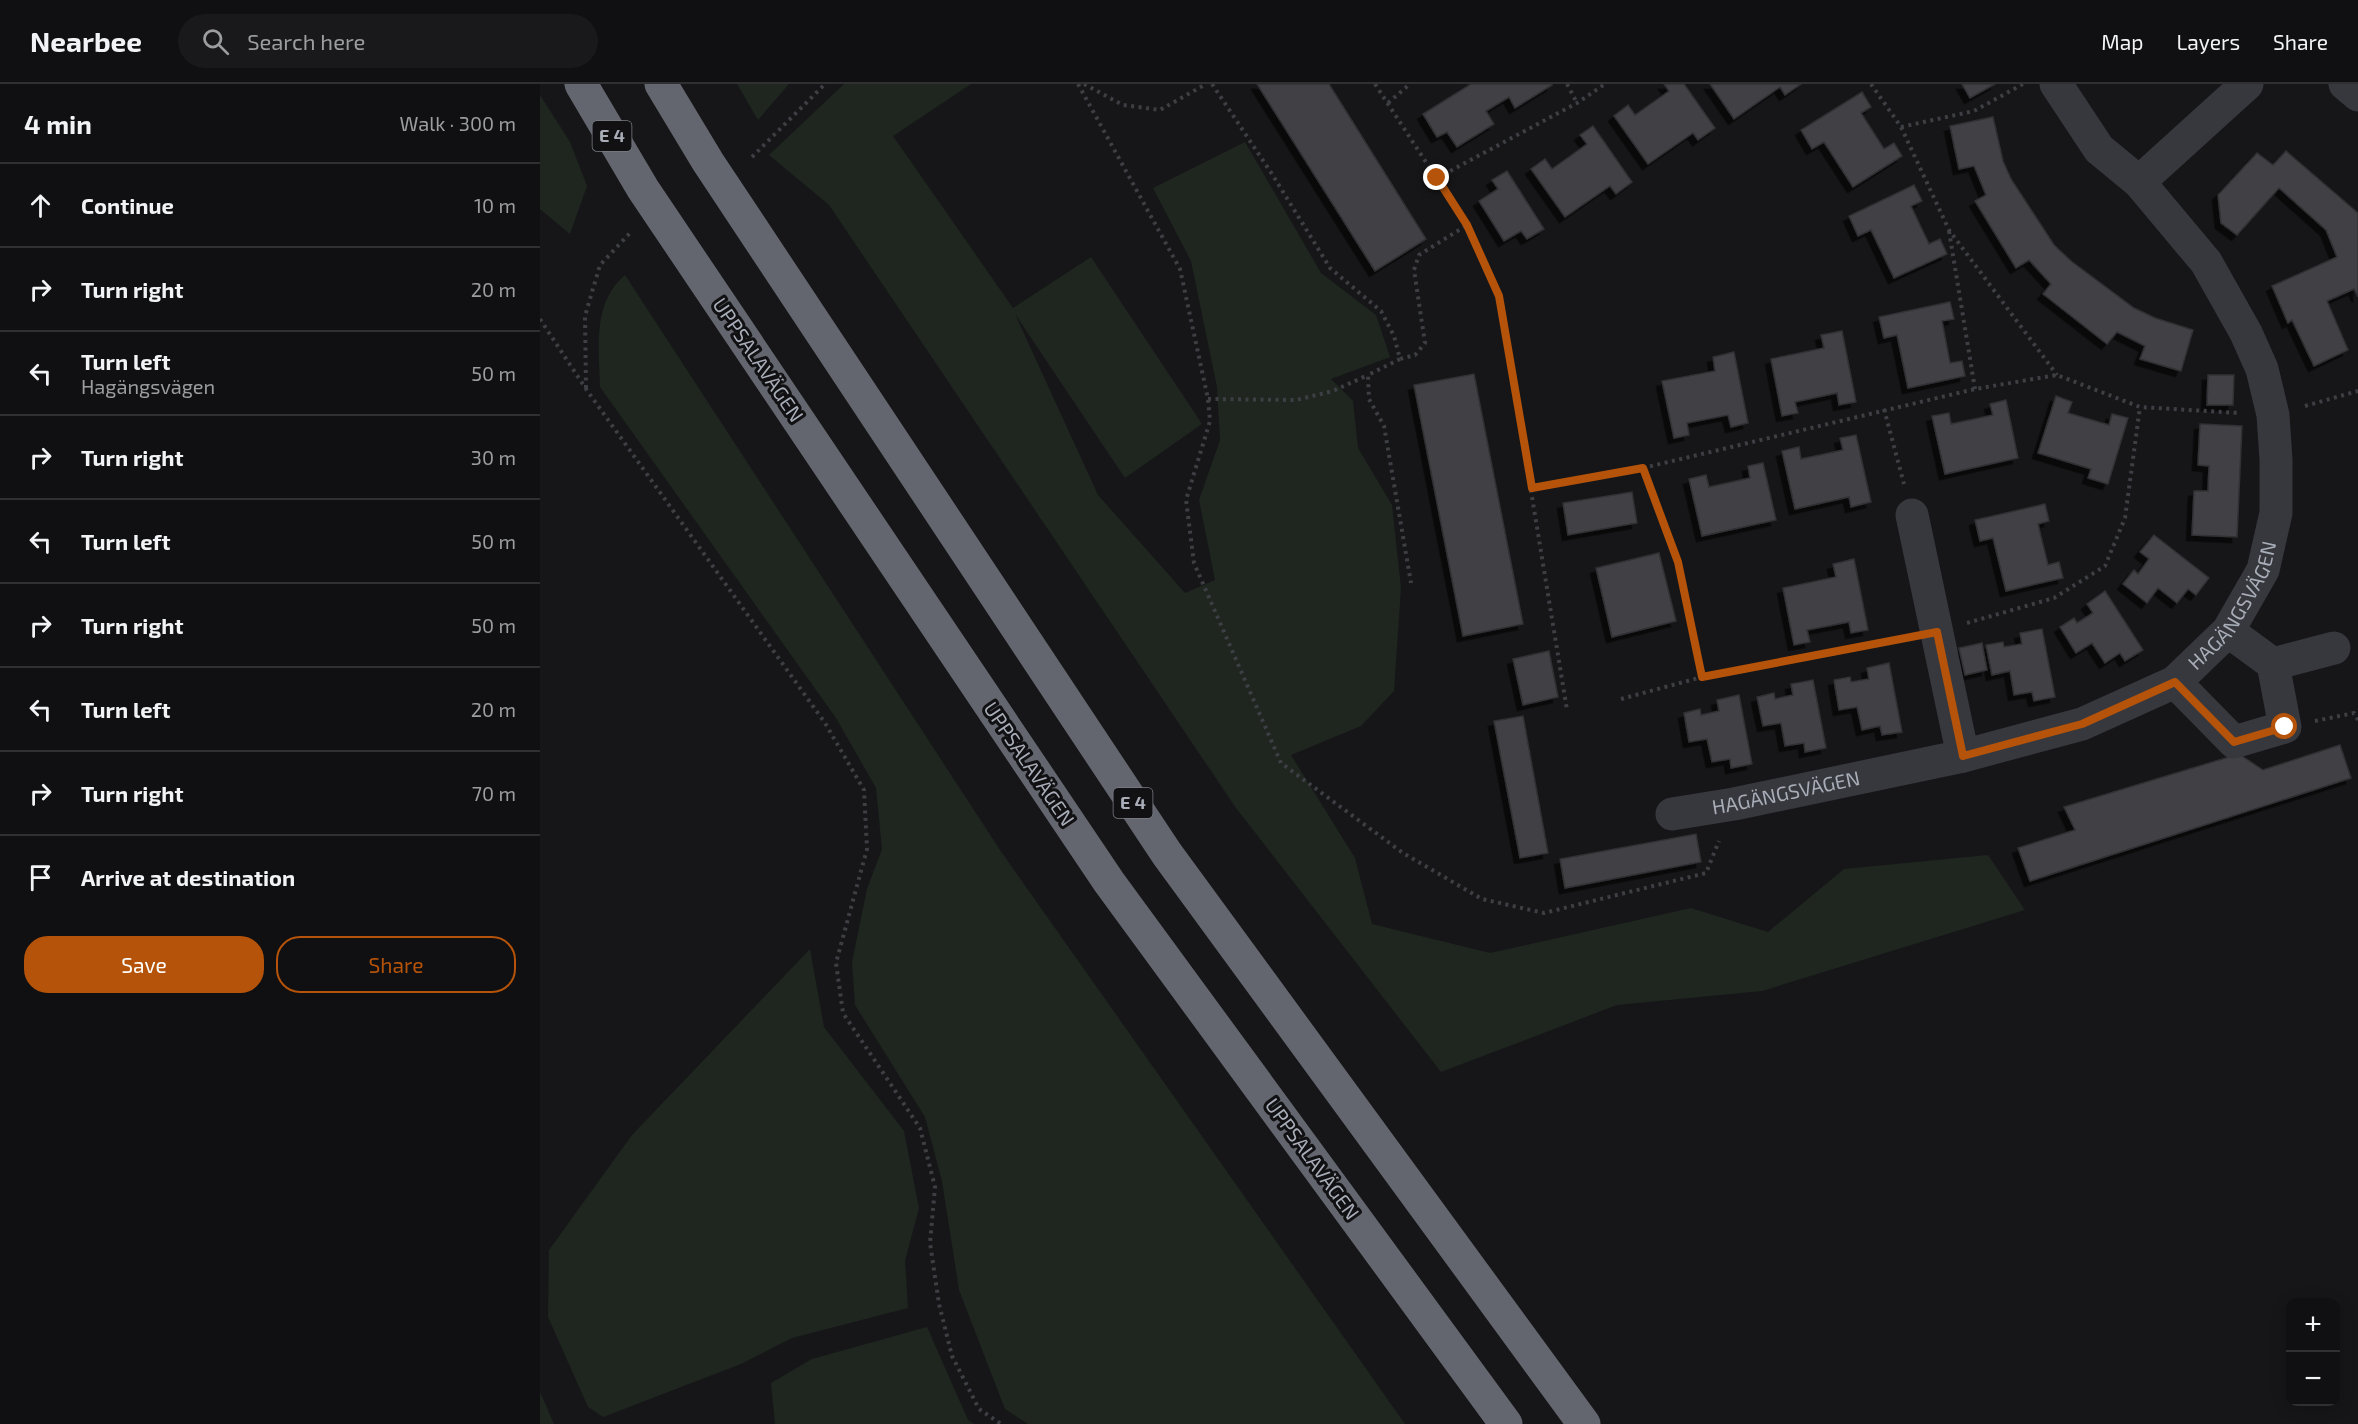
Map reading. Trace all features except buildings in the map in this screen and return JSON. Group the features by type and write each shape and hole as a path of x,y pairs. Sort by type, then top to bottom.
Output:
{"highway":[{"name":"UPPSALAVÄGEN","path":"581,84 643,189 1109,882 1506,1424"},
{"name":"E 4","path":"662,84 714,172 1167,854 1584,1424"}],"street":[{"name":"HAGÄNGSVÄGEN","path":"1672,814 1734,804 1963,756 2082,724 2175,682 2228,631 2262,570 2276,513 2276,460 2273,415 2262,369 2246,333 2206,262 2139,182 2099,149 2056,84"},
{"path":"2139,182 2247,84"},
{"path":"2345,84 2358,95"},
{"path":"1912,515 1963,756"},
{"path":"2175,682 2234,742 2285,727 2273,664 2228,631"},
{"path":"2273,664 2334,648"}],"path":[{"path":"752,157 825,84"},
{"path":"1078,84 1180,269 1208,399 1210,421 1186,500 1194,563 1281,763 1403,853 1482,899 1544,913 1706,873 1734,804"},
{"path":"1084,84 1123,105 1160,110 1206,84"},
{"path":"1212,84 1272,174 1330,268 1382,311 1394,336 1400,359"},
{"path":"1375,84 1467,225 1499,296 1567,710"},
{"path":"1388,103 1410,84"},
{"path":"1567,84 1576,103"},
{"path":"1437,178 1576,103 1605,84"},
{"path":"1871,84 1901,127 1949,230 2057,375"},
{"path":"1901,127 1974,111 2024,84"},
{"path":"1208,399 1296,400 1333,391 1400,359 1415,355 1425,343 1414,270 1419,255 1467,225"},
{"path":"1949,230 1975,389"},
{"path":"586,389 585,316 600,265 630,233"},
{"path":"540,319 586,389 825,723 864,790 867,849 836,963 843,1013 920,1128 935,1187 930,1243 939,1304 952,1356 979,1409 1001,1424"},
{"path":"1368,375 1369,399 1384,426 1411,583"},
{"path":"1532,488 1643,468 1884,409 1975,389 2057,375 2139,407 2273,415 2356,391 2358,400"},
{"path":"1621,699 1702,677 1937,632 2054,598 2104,566 2125,518 2139,407"},
{"path":"1884,409 1912,515"},
{"path":"1643,468 1678,562 1702,677"},
{"path":"2285,727 2354,712 2358,720"}],"shaded area":[{"path":"737,84 789,84 758,120"},
{"path":"844,84 971,84 893,136 1013,308 1091,257 1202,424 1125,478 1015,314 1098,495 1185,593 1215,580 1199,500 1220,440 1217,387 1191,261 1153,188 1245,142 1321,273 1376,315 1390,357 1331,379 1353,401 1358,448 1392,505 1401,588 1394,691 1361,726 1291,755 1355,858 1372,924 1490,953 1691,908 1768,932 1844,869 1988,855 2025,910 1762,991 1617,1005 1441,1072 1236,808 829,205 769,155"},
{"path":"540,95 570,142 587,186 570,234 540,209"},
{"path":"625,275 1000,850 1405,1424 1028,1424 1005,1409 959,1290 942,1181 925,1117 855,1005 852,962 867,889 882,849 876,788 836,718 600,387 599,342 602,312 614,286"},
{"path":"810,949 824,1027 904,1131 919,1208 905,1261 908,1308 792,1338 741,1364 603,1417 588,1407 548,1317 549,1250 632,1135"},
{"path":"927,1327 968,1420 974,1424 775,1424 771,1383 812,1359"},
{"path":"540,1392 554,1424 540,1424"}],"route":[{"path":"1437,178 1467,225 1499,296 1532,488 1643,468 1678,562 1702,677 1937,632 1963,756 2082,724 2175,682 2234,742 2285,727"}]}
